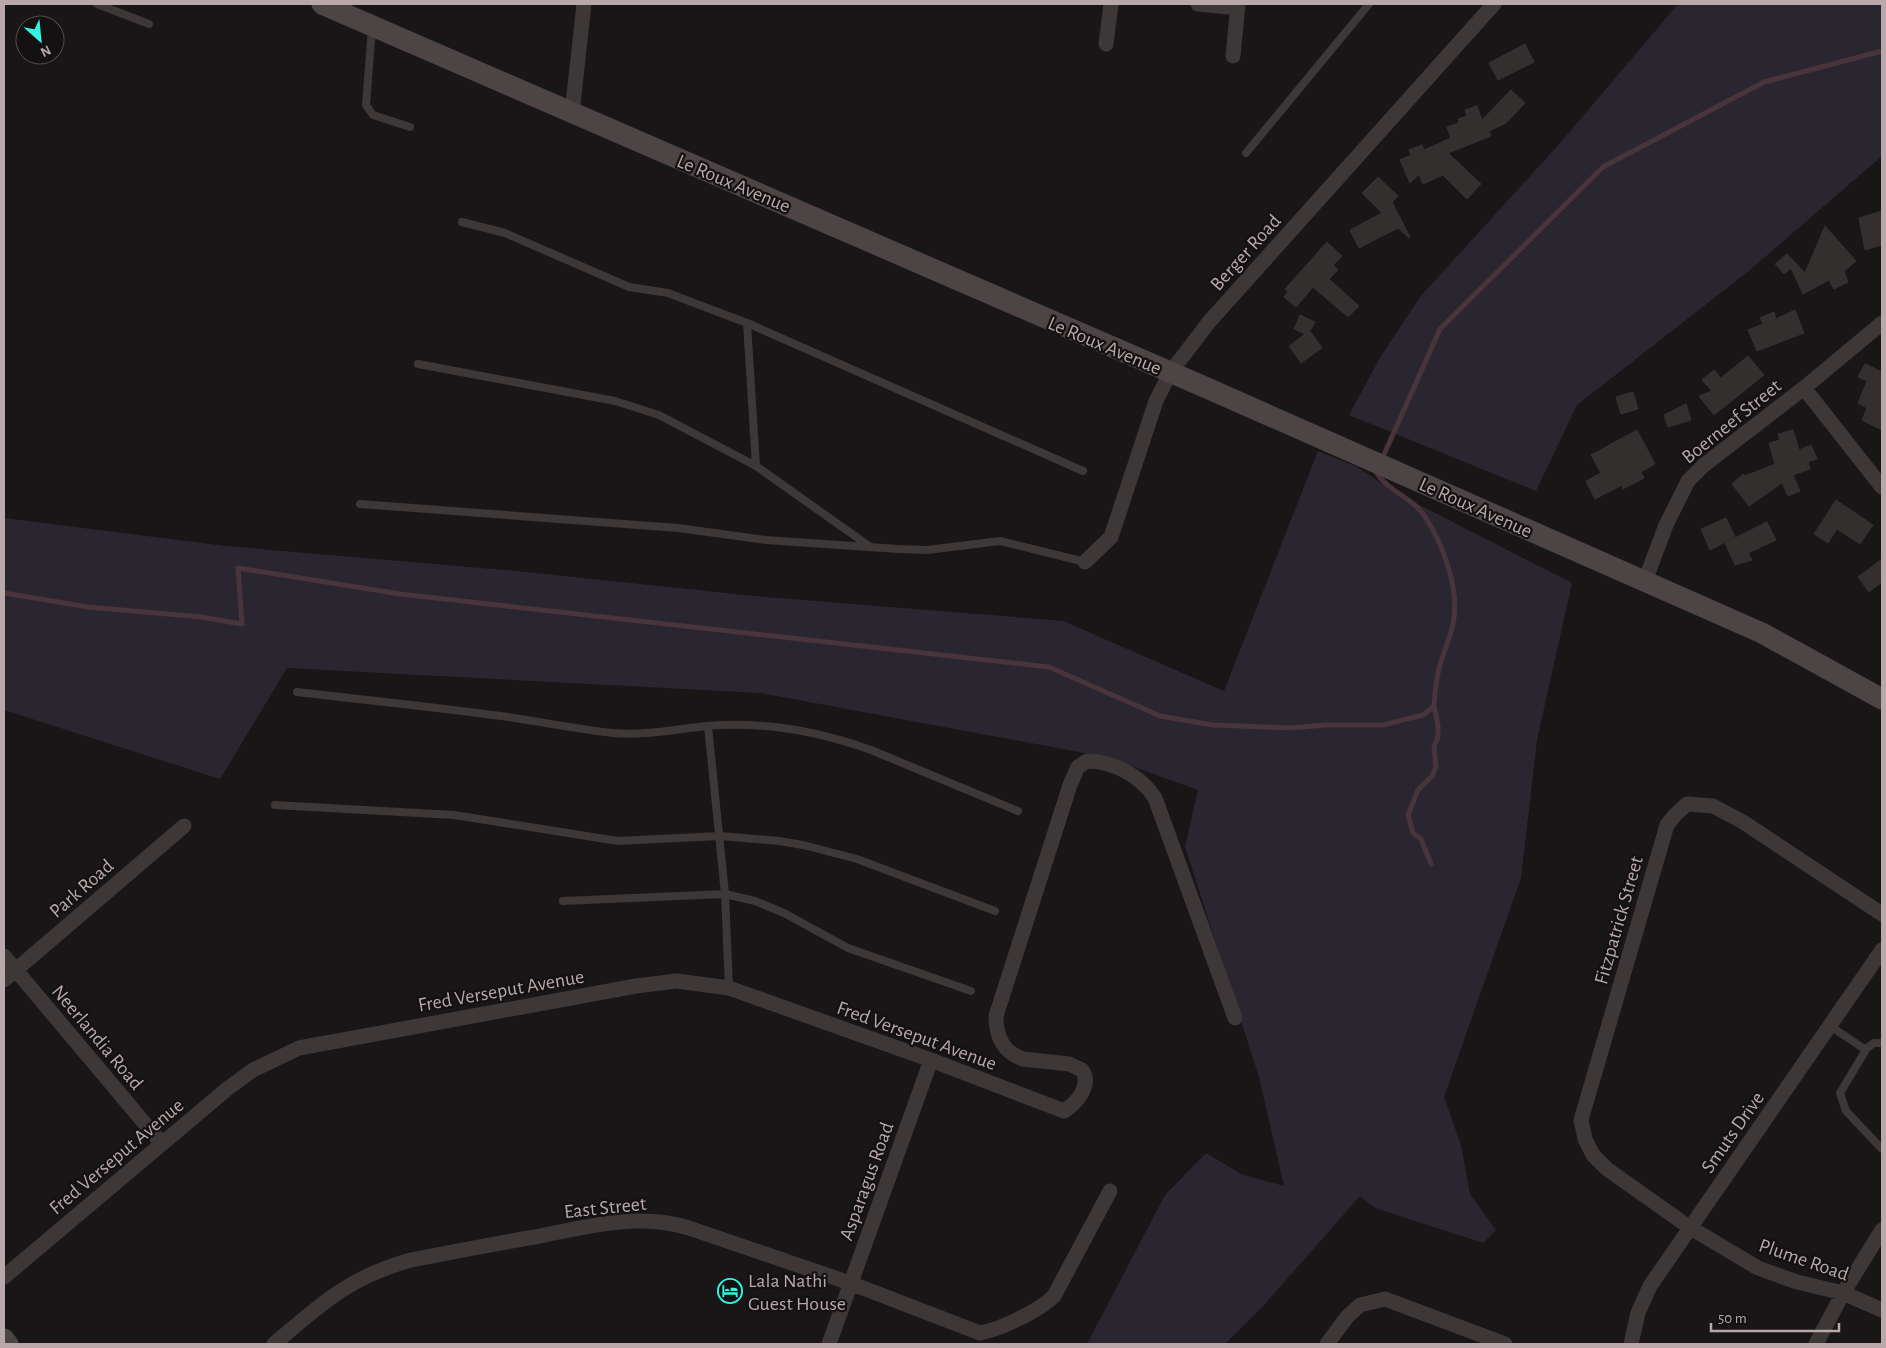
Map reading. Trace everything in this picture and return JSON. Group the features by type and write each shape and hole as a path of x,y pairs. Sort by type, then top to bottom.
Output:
{"main road":[{"name":"Le Roux Avenue","path":"322,4 1645,580 1762,633 1882,699"},
{"path":"4,1339 8,1344"}],"street":[{"path":"572,113 584,4"},
{"path":"1106,44 1111,4"},
{"path":"1198,4 1238,6 1233,56"},
{"name":"Berger Road","path":"1086,562 1111,537 1156,401 1170,373 1209,322 1494,4"},
{"name":"Boerneef Street","path":"1645,580 1666,525 1688,480 1704,465 1804,388 1882,323"},
{"path":"1804,388 1882,487"},
{"name":"Fred Verseput Avenue","path":"4,1277 253,1070 299,1048 636,986 677,981 729,988 931,1060 1064,1111 1077,1101 1083,1090 1086,1081 1082,1070 1069,1064 1016,1057 1000,1041 996,1016 1070,785 1078,767 1084,762 1098,762 1128,772 1147,785 1155,798 1235,1018"},
{"name":"Fitzpatrick Street","path":"1689,1227 1607,1168 1593,1155 1585,1139 1581,1120 1668,825 1675,814 1687,804 1713,806 1743,822 1882,914"},
{"name":"Park Road","path":"10,975 184,826"},
{"name":"Smuts Drive","path":"1631,1344 1638,1313 1644,1298 1689,1227 1882,950"},
{"name":"Neerlandia Road","path":"4,956 10,975 162,1144"},
{"name":"Asparagus Road","path":"830,1344 850,1283 931,1060"},
{"path":"978,1339 1041,1306 1054,1296 1110,1191"},
{"name":"East Street","path":"274,1344 324,1301 358,1278 385,1267 411,1260 552,1233 636,1220 672,1223 850,1283 978,1339"},
{"name":"Plume Road","path":"1689,1227 1758,1268 1797,1282 1843,1293 1882,1310"},
{"path":"1816,1344 1843,1293 1882,1230"},
{"path":"1327,1344 1347,1317 1360,1305 1385,1299 1505,1344"}],"lane":[{"path":"97,4 149,24"},
{"path":"1246,153 1369,4"},
{"path":"372,26 366,105 373,115 410,127"},
{"path":"462,222 505,233 629,287 668,293 747,323 1083,471"},
{"path":"747,323 756,466"},
{"path":"418,364 636,407 659,415 756,466 869,546"},
{"path":"360,504 678,528 766,540 927,550 1000,541 1086,562"},
{"path":"297,692 501,716 613,733 652,733 708,726 776,726 848,742 1018,812"},
{"path":"708,726 725,894 729,988"},
{"path":"275,805 454,815 618,841 720,836 803,844 857,859 995,911"},
{"path":"564,902 725,894 755,901 784,913 848,948 971,991"},
{"path":"1830,1026 1863,1048 1867,1048"},
{"path":"1882,1043 1874,1043 1867,1048 1842,1088 1840,1098 1846,1110 1882,1149"}],"shaded area":[{"path":"1678,4 1882,4 1882,156 1750,270 1577,405 1536,491 1349,415 1381,356 1420,297 1561,142"},
{"path":"1318,451 1357,467 1398,494 1572,583 1537,740 1521,878 1444,1097 1461,1145 1470,1194 1496,1230 1483,1243 1375,1208 1360,1196 1265,1304 1225,1344 1087,1344 1165,1195 1206,1153 1241,1174 1284,1186 1259,1077 1185,847 1198,790 1106,757 761,693 287,668 220,779 4,710 4,518 226,546 516,571 754,596 1063,621 1224,691"}],"building":[{"path":"1525,44 1534,62 1498,80 1489,63"},
{"path":"1511,90 1525,103 1506,123 1489,131 1491,136 1448,153 1481,184 1467,199 1443,175 1423,184 1419,174 1410,183 1400,160 1411,155 1409,150 1422,145 1424,150 1451,138 1447,127 1459,123 1458,119 1467,116 1465,110 1477,106 1482,120"},
{"path":"1378,177 1398,196 1392,202 1410,237 1398,228 1359,248 1350,230 1382,213 1362,193"},
{"path":"1882,211 1882,245 1865,250 1859,218"},
{"path":"1825,226 1856,261 1844,271 1848,282 1834,289 1829,280 1803,294 1791,268 1784,274 1775,264 1787,254 1805,273"},
{"path":"1327,242 1342,256 1333,265 1338,270 1329,279 1359,306 1348,317 1313,287 1296,307 1284,297 1288,291 1285,289"},
{"path":"1795,310 1804,333 1757,351 1748,330 1763,324 1760,318 1774,312 1776,319"},
{"path":"1300,315 1315,322 1310,331 1322,348 1301,363 1289,346 1305,334 1294,329"},
{"path":"1748,356 1764,375 1714,415 1699,396 1712,391 1702,380 1714,370 1721,378"},
{"path":"1865,364 1882,372 1882,430 1862,420 1867,408 1858,403 1867,381 1858,377"},
{"path":"1633,392 1638,409 1621,414 1616,397"},
{"path":"1686,404 1691,420 1668,427 1664,415"},
{"path":"1637,430 1655,464 1641,472 1644,478 1623,489 1622,485 1595,499 1586,481 1601,473 1591,455"},
{"path":"1793,430 1799,450 1811,445 1817,459 1808,462 1810,469 1793,475 1800,491 1788,496 1782,483 1749,506 1732,484 1743,474 1745,476 1775,464 1769,443 1780,440 1778,434"},
{"path":"1836,500 1873,525 1860,544 1837,529 1828,543 1814,534"},
{"path":"1726,518 1735,537 1710,550 1701,529"},
{"path":"1767,522 1776,540 1748,553 1752,560 1735,565 1725,543"},
{"path":"1882,559 1882,582 1869,592 1858,577"}],"waterway":[{"path":"1382,459 1440,329 1603,167 1764,82 1882,51"},
{"path":"4,593 88,607 201,617 242,624 238,568 400,594 1049,667 1160,716 1213,725 1291,728 1325,725 1383,725 1423,715 1434,706 1439,670 1455,611 1449,569 1433,529 1421,511 1387,485 1376,472"},
{"path":"1431,864 1421,839 1413,833 1408,815 1418,790 1432,776 1436,767 1434,747 1438,737 1438,725 1434,706"}],"place":[{"name":"Lala Nathi Guest House","path":"730,1291"}]}
